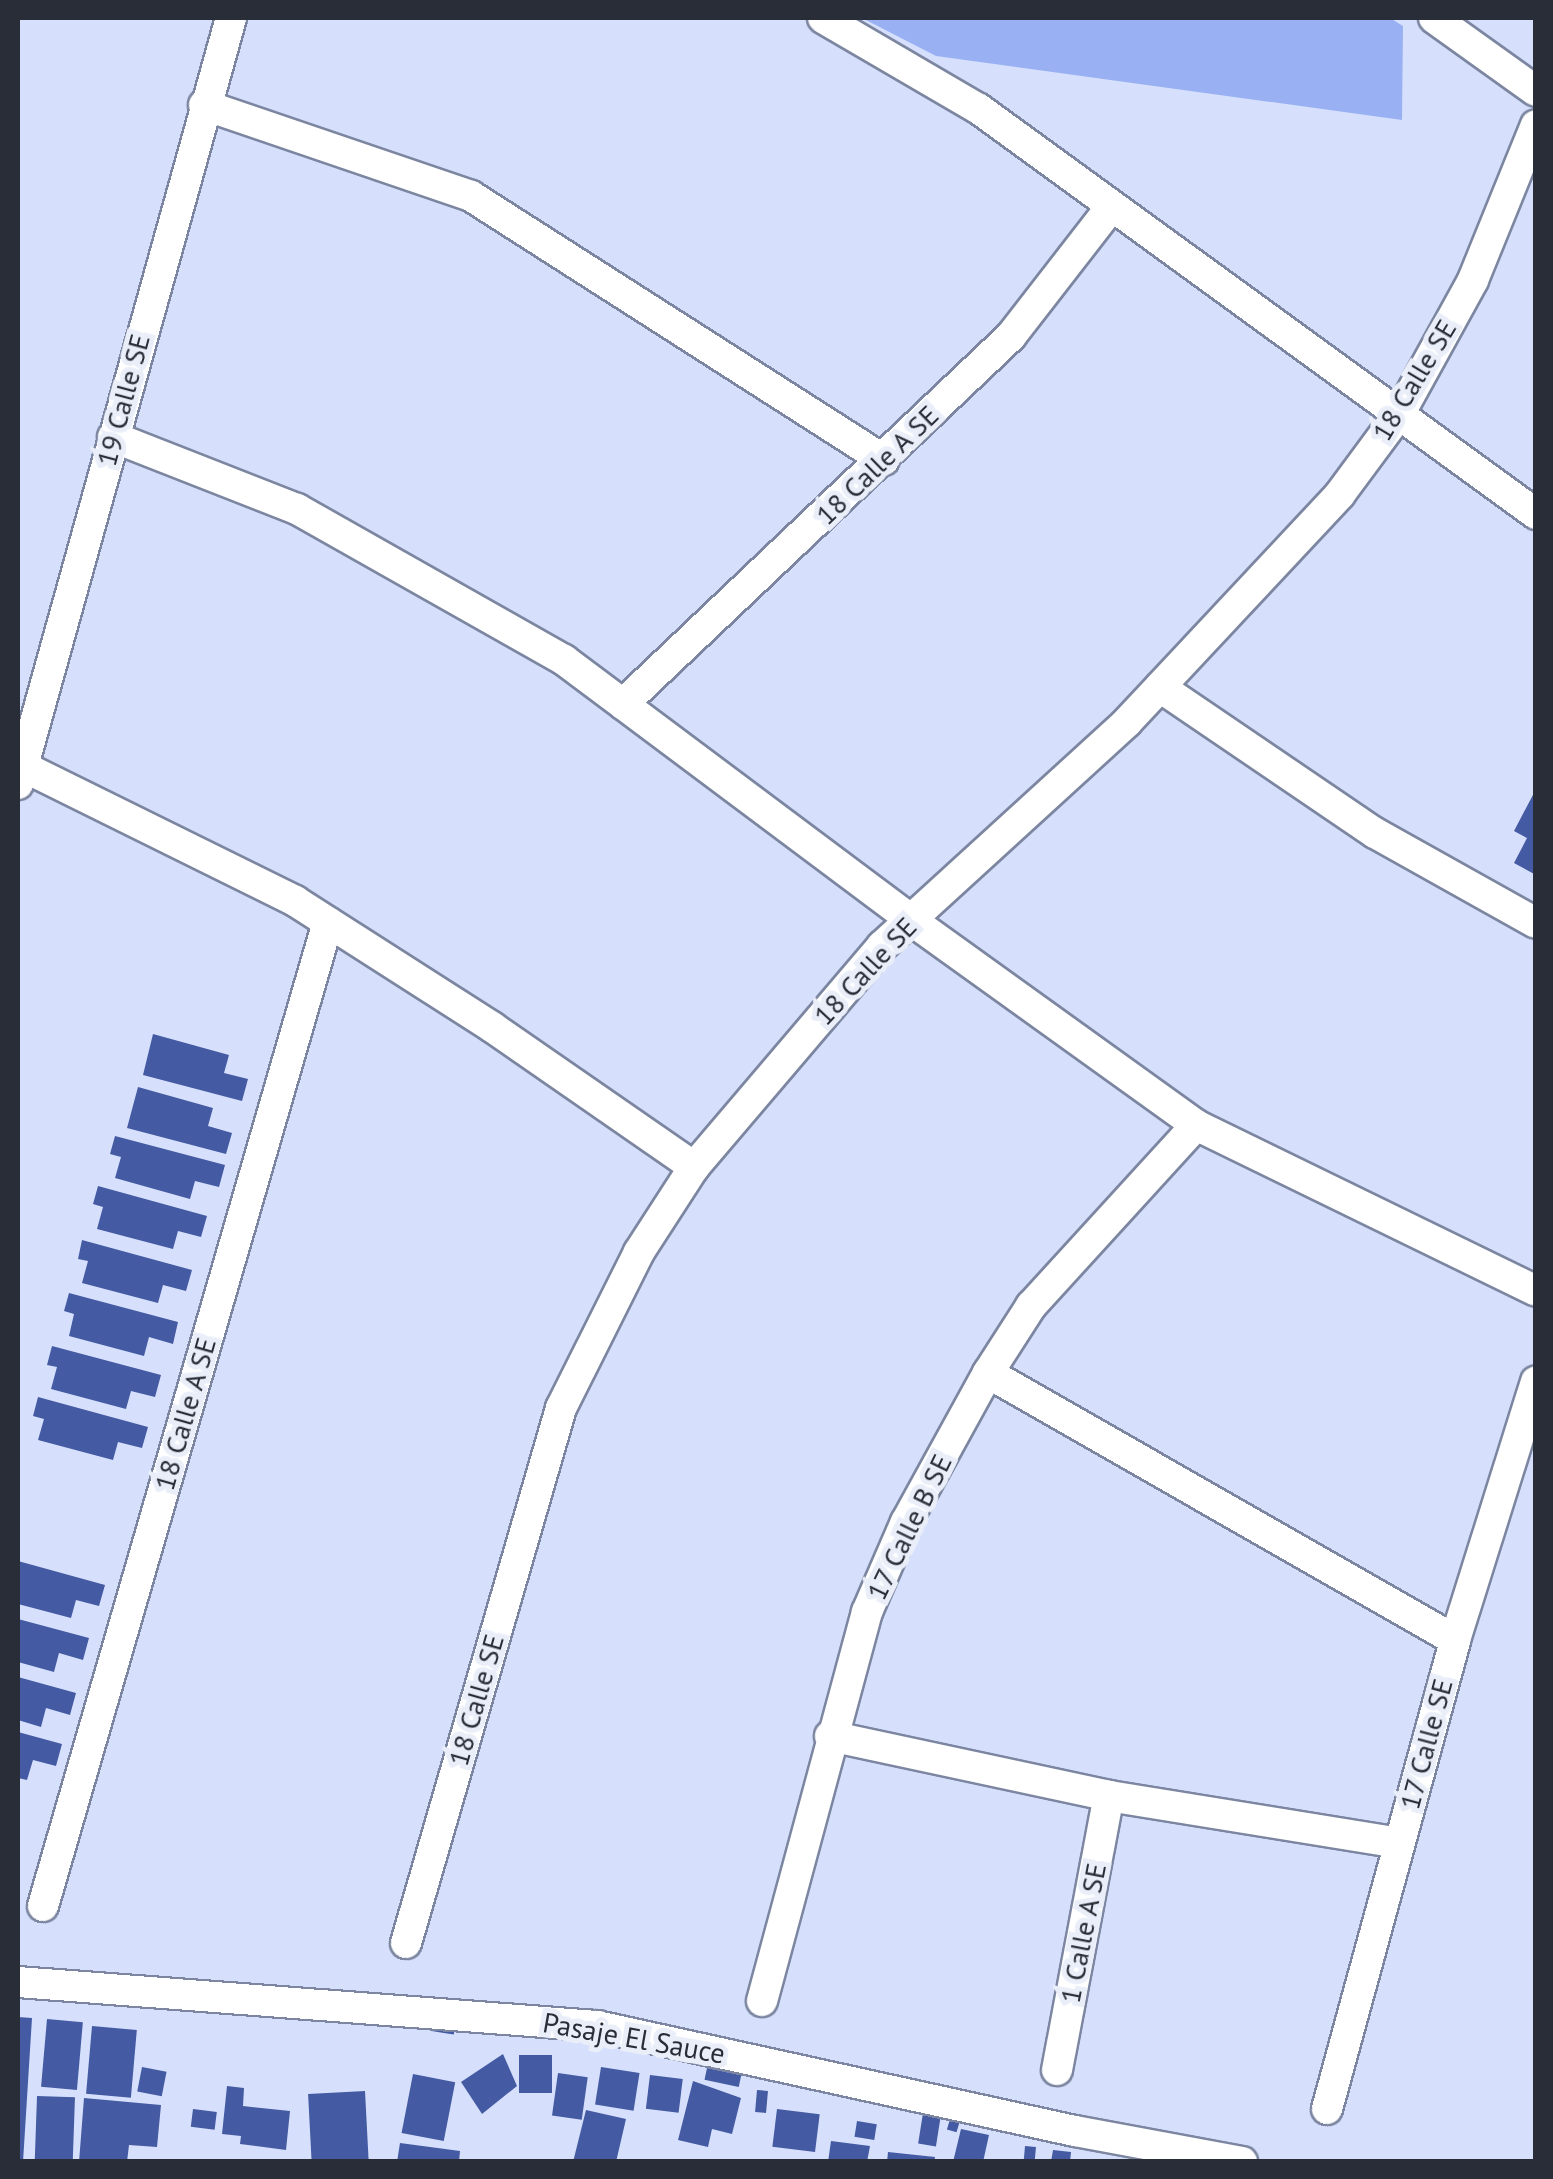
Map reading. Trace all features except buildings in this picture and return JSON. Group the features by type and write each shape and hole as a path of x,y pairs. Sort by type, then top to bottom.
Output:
{"street":[{"name":"19 Calle SE","path":"19,771 230,18"},
{"path":"823,18 979,109 1536,514"},
{"path":"1434,18 1536,91"},
{"path":"204,105 471,196 884,460"},
{"name":"18 Calle SE","path":"406,1943 561,1408 639,1252 694,1167 882,946 1160,687 1340,494 1400,413 1472,280 1536,125"},
{"name":"18 Calle A SE","path":"623,704 1011,336 1110,207"},
{"path":"113,437 297,509 564,660 911,920 1196,1125 1536,1291"},
{"path":"1160,687 1374,834 1536,923"},
{"path":"19,771 295,901 492,1027 694,1167"},
{"name":"18 Calle A SE","path":"43,1906 328,922"},
{"name":"17 Calle B SE","path":"762,2001 866,1612 906,1522 988,1373 1031,1306 1196,1125"},
{"path":"988,1373 1455,1640"},
{"name":"17 Calle SE","path":"1327,2109 1455,1640 1536,1381"},
{"path":"830,1736 1109,1796 1399,1843"},
{"name":"1 Calle A SE","path":"1057,2070 1109,1796"},
{"name":"Pasaje El Sauce","path":"18,1982 597,2026 1075,2131 1242,2162"}],"shaded area":[{"path":"862,18 1390,18 1403,26 1402,120 936,56"}]}
